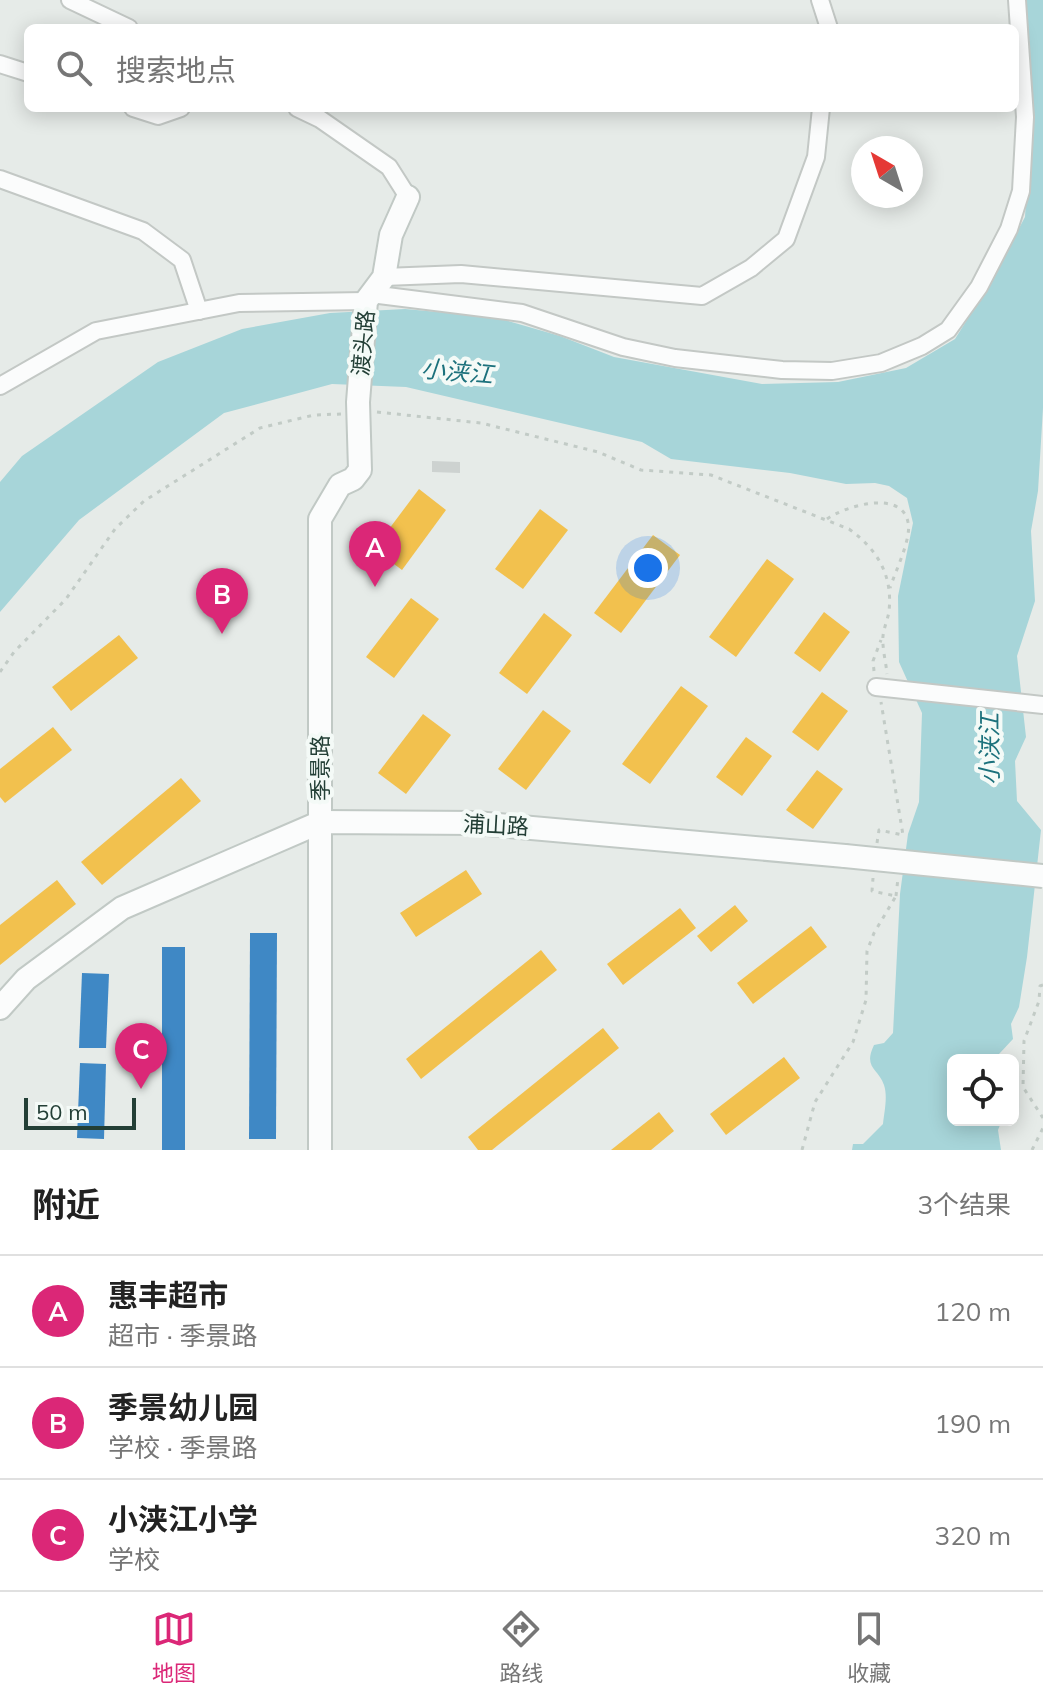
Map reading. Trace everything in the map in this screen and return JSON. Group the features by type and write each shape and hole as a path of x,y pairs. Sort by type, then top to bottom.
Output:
{"street":[{"path":"70,0 121,24"},
{"path":"820,0 828,24"},
{"path":"1017,0 1019,24"},
{"path":"374,291 522,313 623,347 675,358 782,370 832,371 881,363 922,346 948,330 979,287 1009,229 1021,191 1025,117 1019,29"},
{"path":"0,64 24,72"},
{"path":"146,112 158,116 170,112"},
{"path":"305,112 389,167 408,197"},
{"path":"0,386 96,331 239,303 374,291 461,274 702,296 751,268 786,239 816,157 821,112"},
{"path":"0,179 143,231 182,260 199,311"},
{"name":"渡头路","path":"359,408 374,291 391,235 408,197"},
{"name":"季景路","path":"320,1150 320,519 340,485 353,479 360,470 359,408"},
{"path":"889,689 1040,705"},
{"name":"浦山路","path":"0,1008 26,979 122,908 321,822 476,823 1043,876"}],"path":[{"path":"0,672 14,652 66,599 115,529 144,501 260,428 359,408 481,423 598,452 641,470 711,475 849,529 867,542 884,567 890,588"},
{"path":"827,519 839,510 868,503 888,504 902,509 909,523 907,539 890,588 889,612 883,637 873,661 889,689"},
{"path":"802,1150 815,1102 853,1042 866,1000 867,951 896,896 872,891 879,830 903,835 891,751 883,637"},
{"path":"1043,985 1040,986 1039,1001 1024,1041 1023,1087 1043,1118"},
{"path":"1032,1150 1043,1128"}],"water":[{"name":"小浃江","path":"1023,0 1043,0 1043,408 1038,491 1031,531 1035,601 1017,656 1026,737 1015,761 1017,801 1041,830 1027,957 1019,1007 1011,1024 1013,1039 999,1054 947,1054 947,1126 1000,1126 1001,1150 852,1150 853,1144 863,1144 883,1124 885,1090 870,1059 874,1045 884,1043 893,1033 900,894 908,834 919,802 922,713 899,662 898,596 913,523 907,498 889,486 846,484 790,473 671,459 642,442 406,387 332,384 224,413 79,520 0,612 0,482 22,456 158,362 242,329 330,313 405,309 494,317 560,336 614,357 762,384 838,382 906,368 955,339 990,283 1025,217 1031,113"}],"building: 住宅":[{"path":"419,489 446,510 402,570 374,549"},
{"path":"540,509 568,530 523,589 495,569"},
{"path":"653,535 680,555 621,633 594,613"},
{"path":"767,559 794,579 736,657 709,637"},
{"path":"411,598 439,619 394,678 366,657"},
{"path":"824,612 850,632 820,672 794,653"},
{"path":"544,613 572,635 527,694 499,673"},
{"path":"119,635 138,658 71,711 52,687"},
{"path":"681,686 708,706 650,784 622,764"},
{"path":"822,692 848,711 818,751 792,732"},
{"path":"543,710 571,731 526,790 498,769"},
{"path":"423,714 451,735 406,794 378,773"},
{"path":"53,727 72,750 5,803 0,797 0,769"},
{"path":"746,737 772,756 742,796 716,777"},
{"path":"817,770 843,789 813,829 786,810"},
{"path":"181,778 201,801 102,885 81,862"},
{"path":"466,870 482,894 416,937 400,913"},
{"path":"57,880 76,904 0,965 0,925"},
{"path":"735,905 748,921 711,952 697,936"},
{"path":"680,908 696,928 623,985 607,964"},
{"path":"811,926 827,947 753,1004 737,983"},
{"path":"541,950 557,970 421,1079 406,1059"},
{"path":"603,1028 619,1048 492,1150 478,1150 468,1137"},
{"path":"784,1057 800,1078 726,1135 710,1114"},
{"path":"659,1112 674,1131 651,1150 611,1150"}],"building: 学校":[{"path":"250,933 277,933 276,1139 249,1139"},
{"path":"162,947 185,947 185,1150 162,1150"},
{"path":"82,973 109,974 106,1048 79,1048"},
{"path":"80,1063 106,1064 104,1139 77,1138"}],"building: 其他":[{"path":"432,461 460,462 460,473 432,472"}],"place":[{"name":"惠丰超市","path":"375,587"},
{"name":"季景幼儿园","path":"222,634"},
{"name":"小浃江小学","path":"141,1089"}]}
